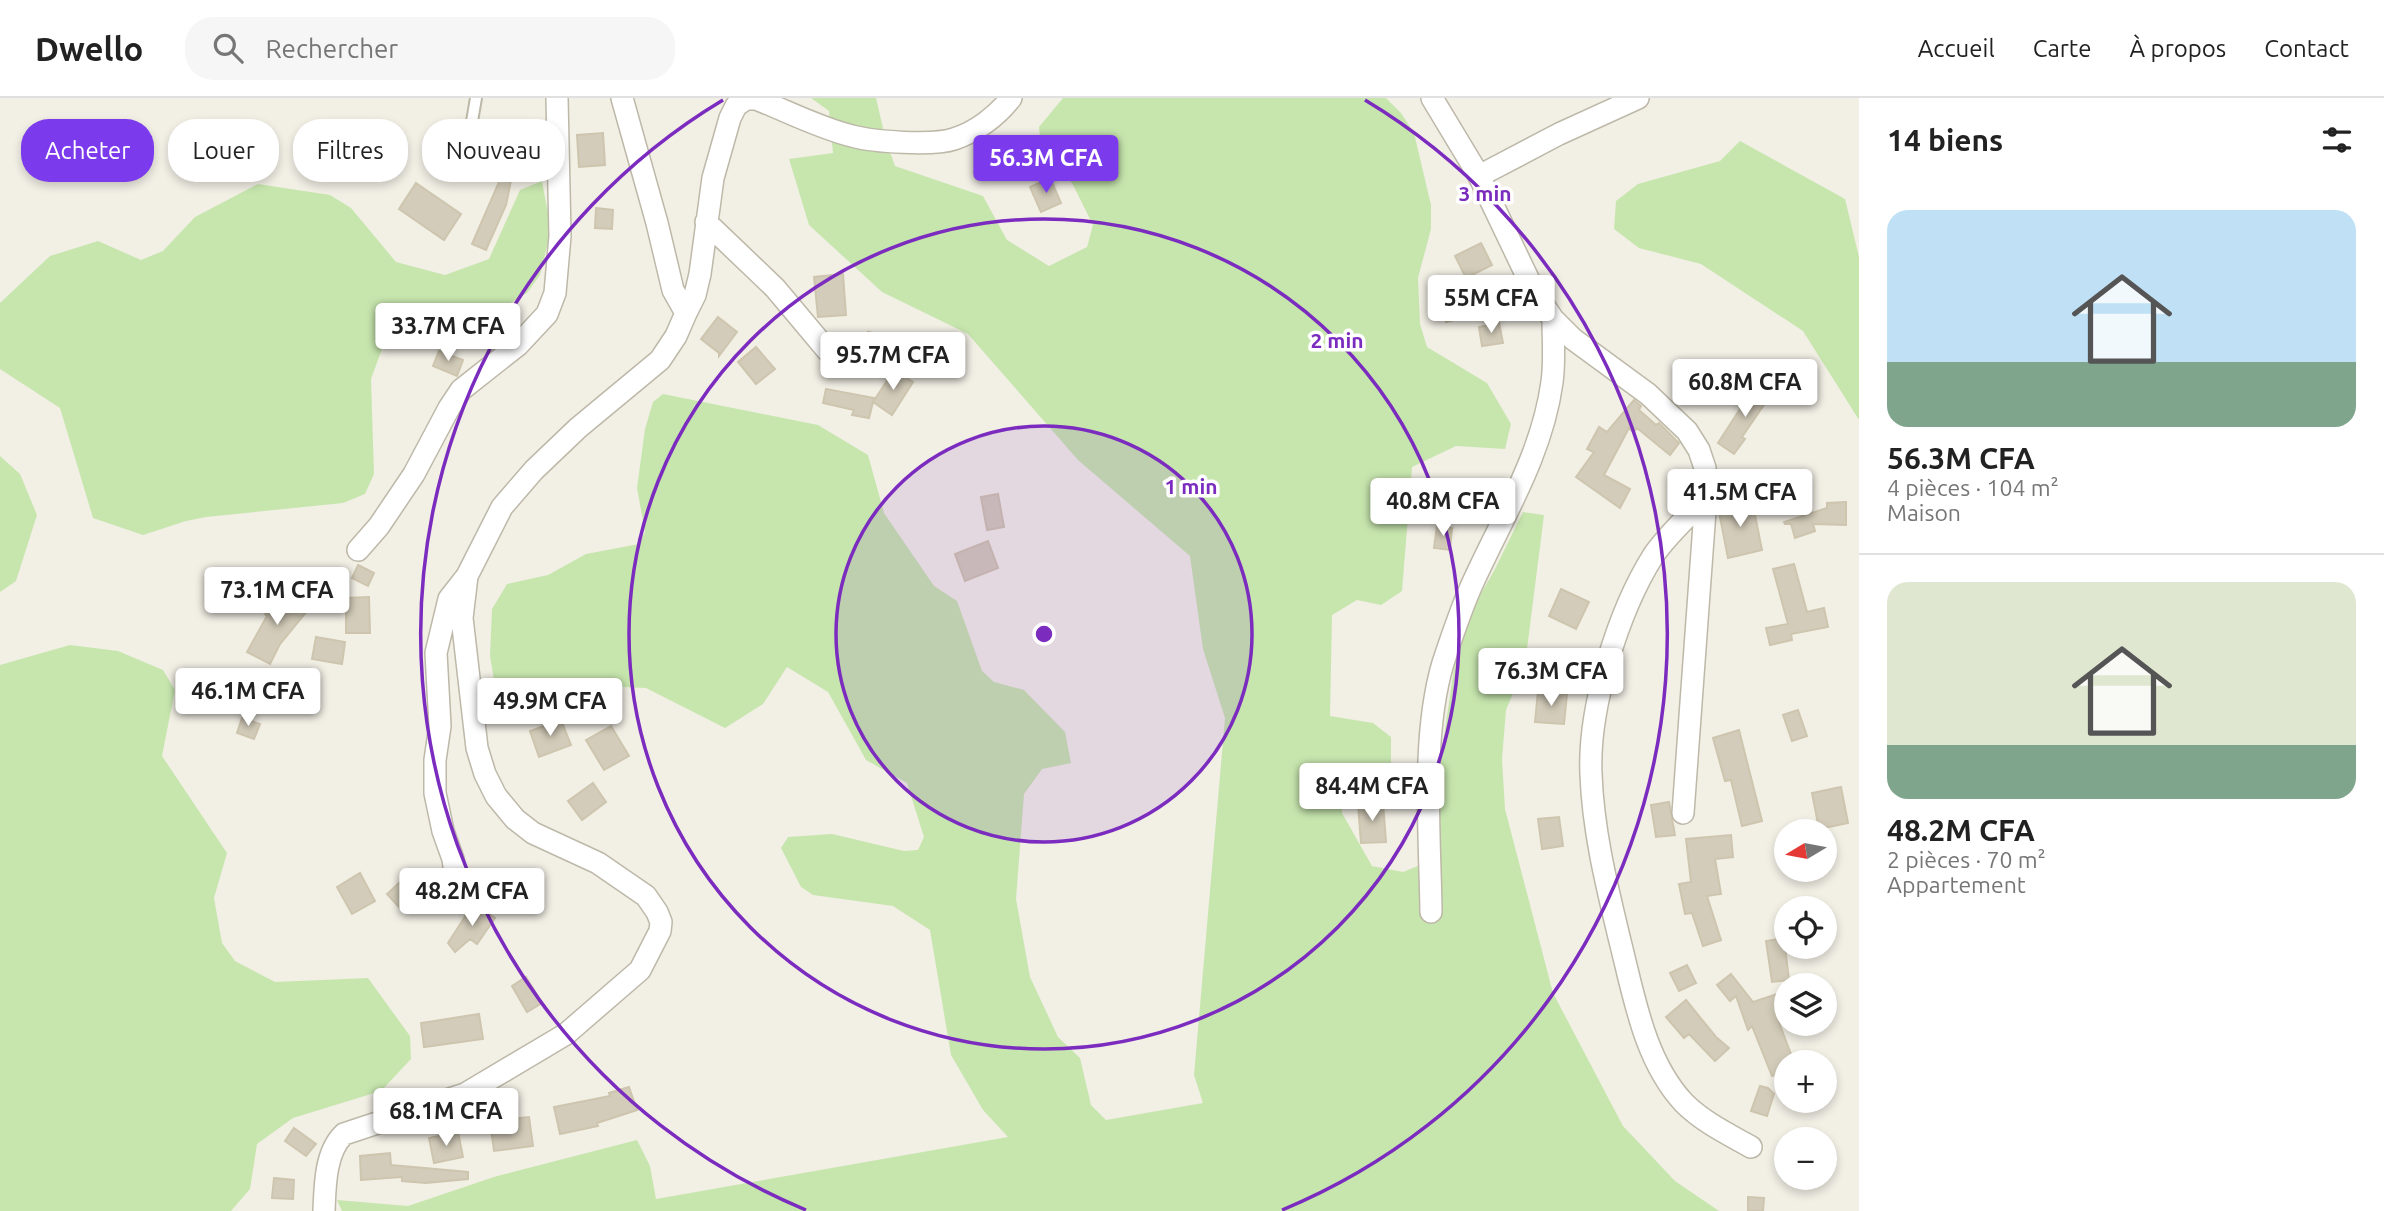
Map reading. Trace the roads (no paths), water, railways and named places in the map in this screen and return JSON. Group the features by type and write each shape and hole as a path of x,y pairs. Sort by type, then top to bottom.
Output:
{"street":[{"path":"358,550 379,526 414,474 461,390 517,345 547,314 555,293 560,236 557,98"},
{"path":"622,98 673,290 686,313"},
{"path":"458,894 453,859 438,813 435,793 435,760 440,726 436,653 449,599 467,576 502,507 534,470 578,428 660,360 676,336 695,295 713,178 736,106 746,99 756,99 823,127 853,136 886,141 935,141 952,140 974,131 1011,98"},
{"path":"1432,98 1479,176 1534,291 1553,318 1573,339 1648,394 1687,431 1699,450 1706,497 1684,813"},
{"path":"1479,176 1559,134 1638,98"},
{"path":"706,222 775,288 827,350"},
{"path":"1431,912 1430,773 1433,711 1443,665 1470,589 1515,500 1541,428 1552,382 1553,318"},
{"path":"1706,497 1654,556 1624,617 1604,677 1592,743 1591,772 1601,858 1638,1015 1650,1048 1665,1079 1685,1103 1706,1121 1751,1147"},
{"path":"324,1211 331,1152 336,1141 344,1134 465,1094 566,1034 640,970 660,931 661,922 657,912 646,897 597,863 533,833 515,819 496,796 485,774 473,724 462,618 467,576"}],"lane":[{"path":"472,119 476,98"}]}
